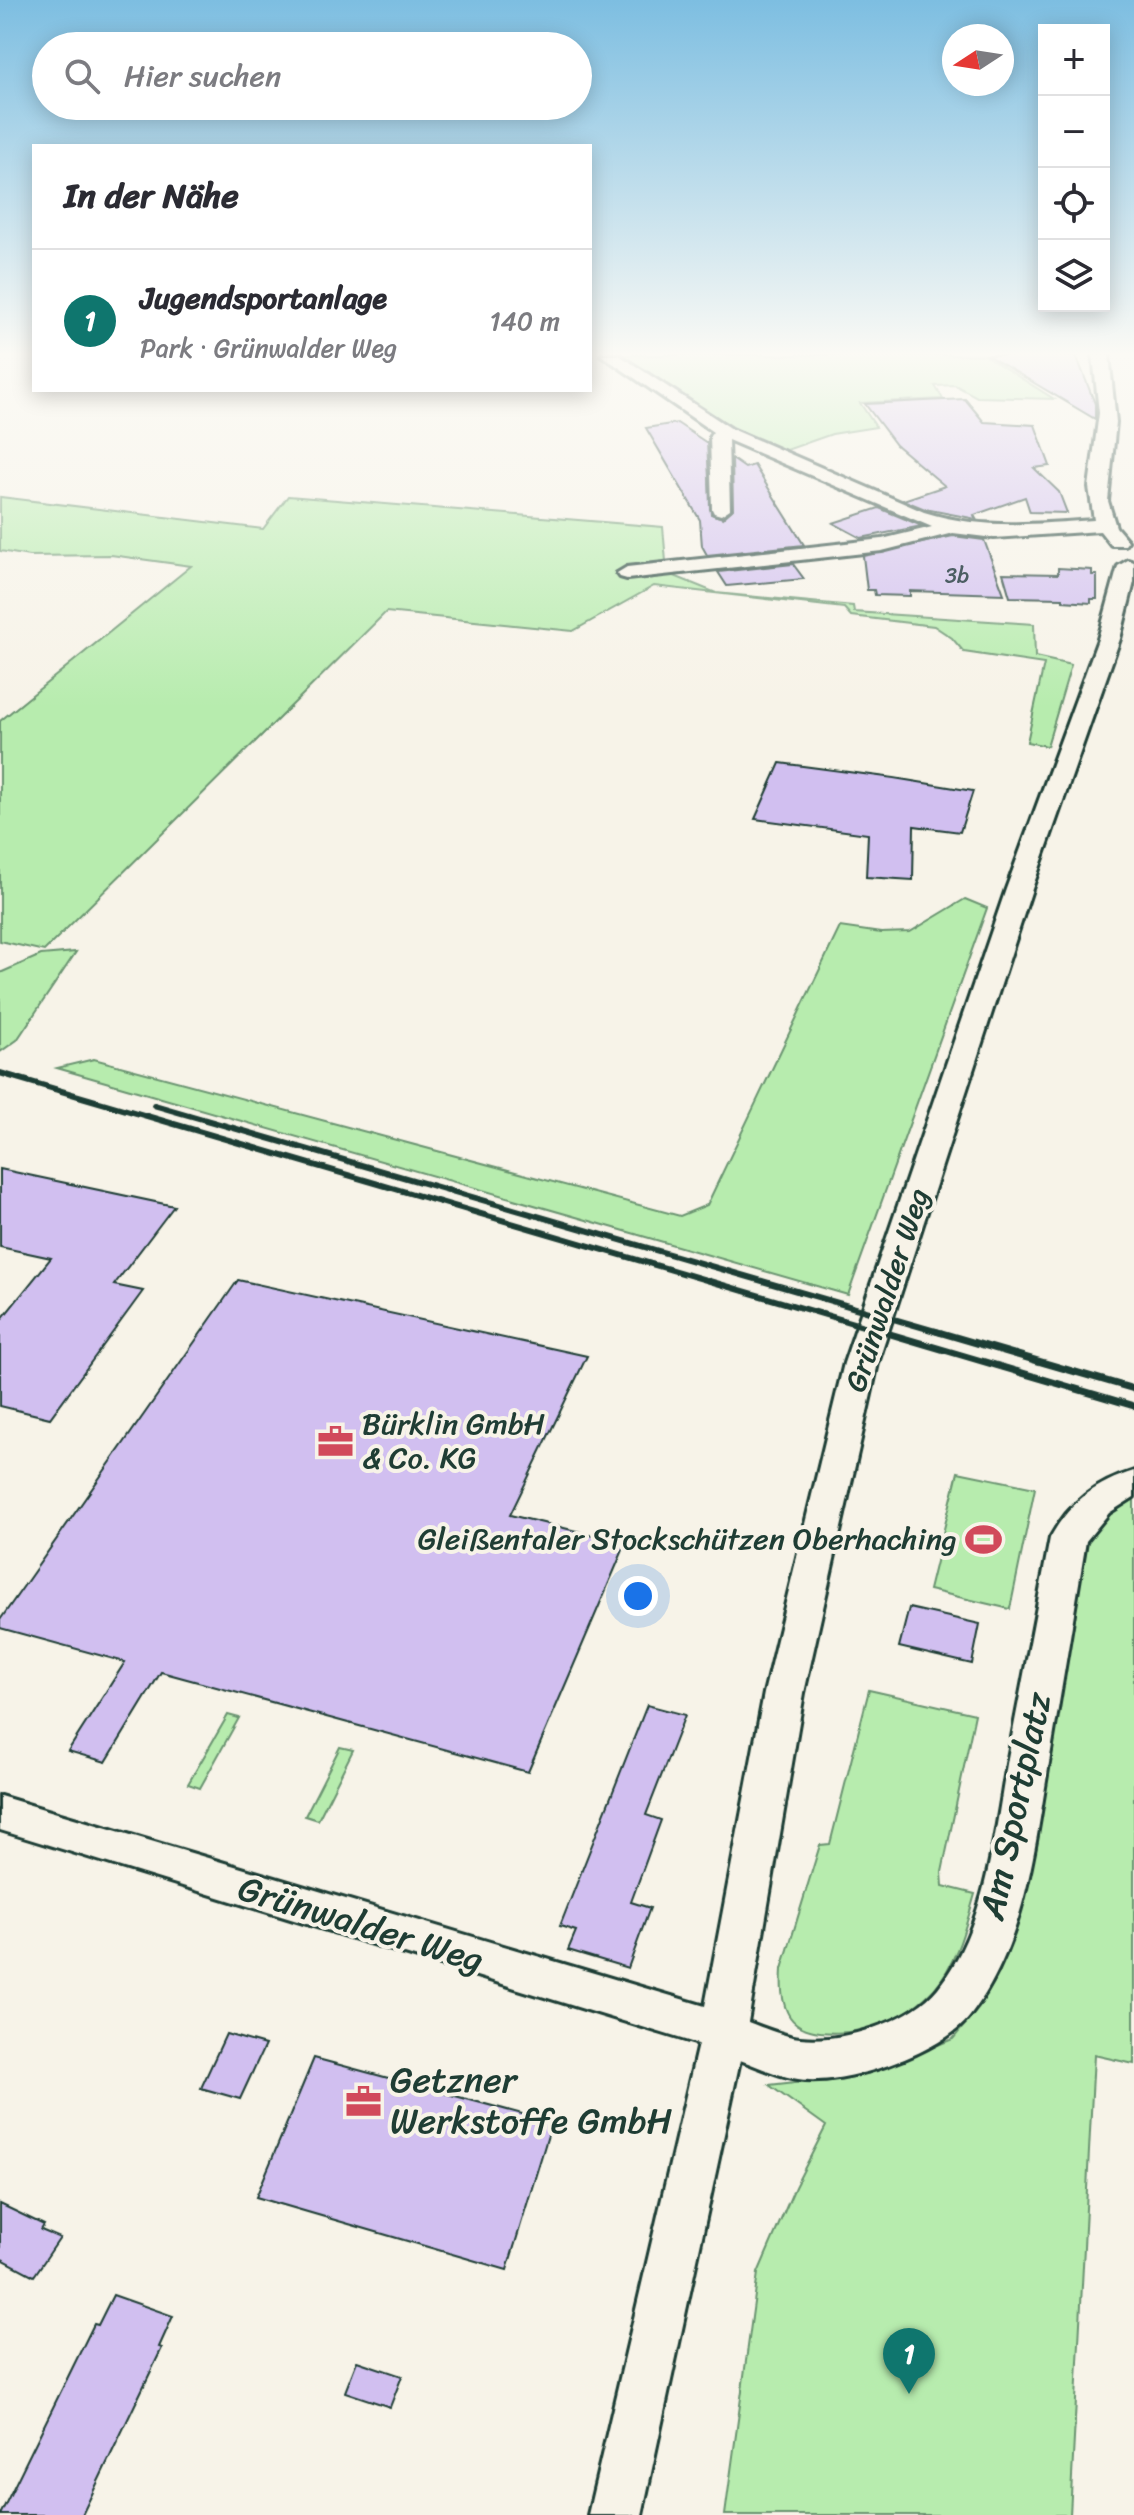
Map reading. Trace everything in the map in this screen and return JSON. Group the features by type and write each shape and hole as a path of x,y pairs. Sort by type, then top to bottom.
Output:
{"street":[{"path":"720,472 721,509"},
{"path":"814,472 953,527 994,532 1107,525"},
{"path":"1099,472 1096,486 1107,525 1114,539 1131,557"},
{"path":"627,573 882,545 953,527"},
{"name":"Grünwalder Weg","path":"615,2515 723,2034 784,1693 861,1363 1023,876 1109,639 1131,557"},
{"name":"Am Sportplatz","path":"723,2034 801,2059 844,2055 904,2039 931,2023 953,2004 977,1967 1007,1882 1068,1538 1091,1505 1123,1486 1134,1484"},
{"name":"Grünwalder Weg","path":"0,1813 522,1973 690,2021 723,2034"}],"green space":[{"path":"288,496 663,527 667,573 716,593 853,606 854,612 1034,624 1035,657 1071,665 1047,746 1027,742 1044,664 964,652 952,638 934,626 851,616 844,608 654,586 573,631 386,612 44,951 0,941 0,721 191,566 111,555 29,556 0,551 0,497 263,529"},
{"path":"965,899 987,908 848,1295 57,1068 94,1059 680,1216 707,1205 840,927 881,933 910,932"},
{"path":"76,952 17,1040 0,1052 0,973 41,955"},
{"name":"Gleißentaler Stockschützen Oberhaching","path":"958,1472 1035,1488 1010,1609 929,1590"},
{"path":"1134,1496 1134,2064 1094,2055 1070,2515 725,2515 758,2273 795,2187 826,2126 769,2085 867,2074 953,2039 979,2008 999,1973 1023,1882 1081,1543 1102,1513"},
{"path":"869,1690 975,1714 942,1872 943,1886 975,1894 954,1957 942,1979 924,1999 901,2016 879,2026 837,2033 809,2030 798,2025 787,2012 783,2000 782,1969 820,1845 830,1844"},
{"path":"228,1715 239,1718 200,1788 188,1784"},
{"path":"340,1747 353,1750 318,1820 305,1816"}],"building":[{"path":"672,472 709,472 711,514 723,518 733,509 732,472 759,472 804,545 707,555 702,546 700,520"},
{"path":"929,472 1039,472 1059,492 1067,513 1030,512 1025,497 974,515 976,519 925,509 903,500 945,486"},
{"path":"879,508 922,526 861,538 833,523"},
{"path":"953,536 984,540 1004,594 910,591 910,596 875,595 874,590 867,590 863,556"},
{"path":"793,564 804,579 727,586 718,572"},
{"path":"1058,568 1092,570 1092,575 1097,575 1097,599 1091,599 1091,603 1063,601 1063,598 1010,597 1003,573 1058,574"},
{"path":"780,763 973,791 960,832 914,826 913,880 866,877 868,834 755,819"},
{"path":"0,1169 174,1206 114,1285 143,1291 50,1418 0,1406 0,1321 51,1258 0,1247"},
{"name":"Bürklin GmbH & Co. KG","path":"238,1280 587,1356 510,1515 626,1543 528,1772 161,1672 106,1762 68,1751 125,1662 0,1628 0,1620"},
{"path":"909,1608 980,1624 972,1664 899,1647"},
{"path":"647,1705 685,1715 646,1815 661,1820 631,1902 650,1908 628,1968 568,1950 576,1931 560,1926"},
{"path":"226,2034 265,2045 240,2099 201,2088"},
{"path":"314,2058 552,2122 507,2270 256,2197"},
{"path":"0,2204 44,2225 41,2230 60,2238 34,2276 0,2258"},
{"path":"113,2295 173,2316 159,2347 162,2348 82,2515 0,2515 94,2324 98,2325"},
{"path":"357,2361 402,2376 390,2407 345,2392"}],"railway":[{"path":"0,1073 887,1333"},
{"path":"154,1105 942,1333"},
{"path":"880,1331 1134,1406"},
{"path":"935,1331 1134,1389"}],"place":[{"name":"Bürklin GmbH & Co. KG","path":"336,1441"},
{"name":"Gleißentaler Stockschützen Oberhaching","path":"983,1539"},
{"name":"Getzner Werkstoffe GmbH","path":"364,2101"},
{"name":"Jugendsportanlage","path":"909,2394"}]}
